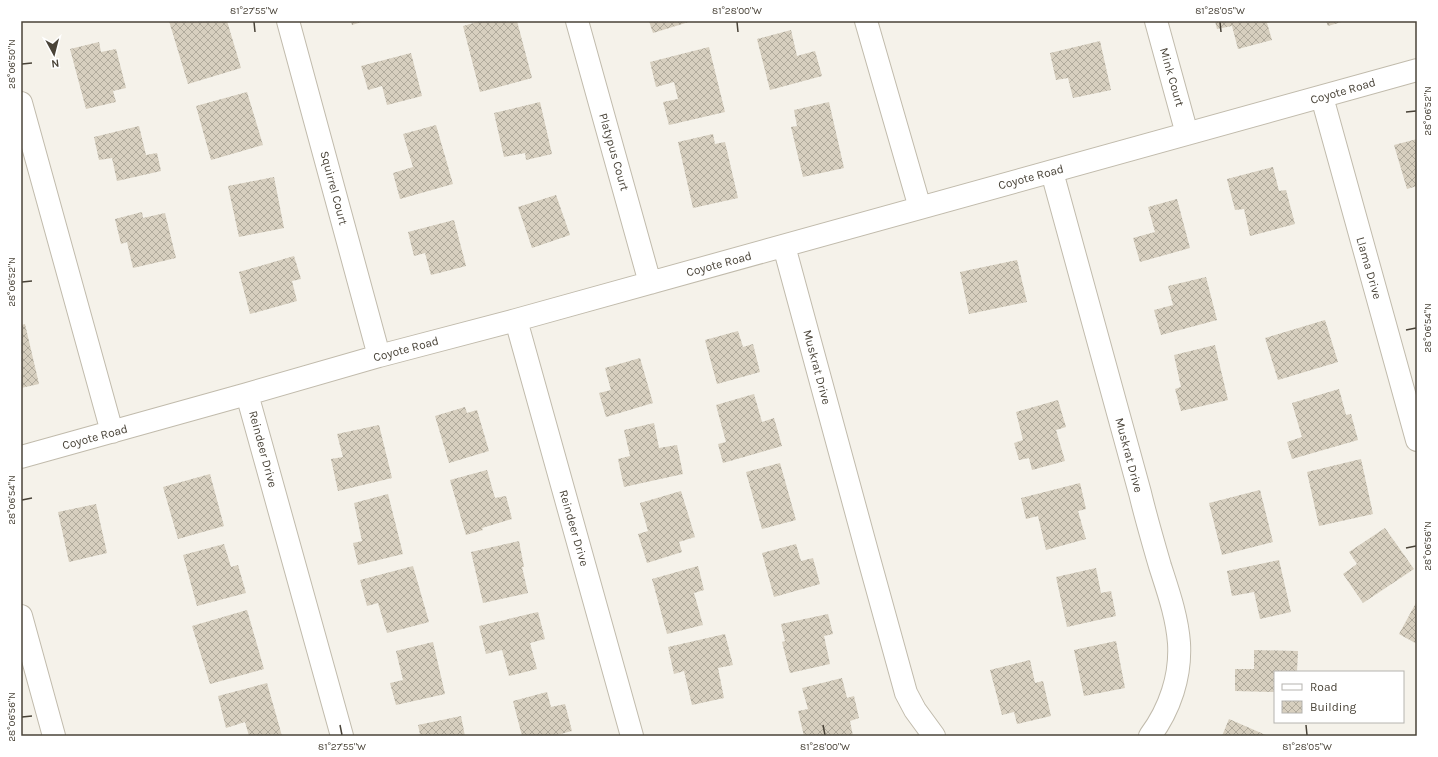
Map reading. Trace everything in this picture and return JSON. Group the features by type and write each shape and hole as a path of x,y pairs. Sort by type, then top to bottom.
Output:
{"street":[{"name":"Squirrel Court","path":"288,21 379,356"},
{"name":"Platypus Court","path":"577,21 650,282"},
{"path":"866,21 920,208"},
{"name":"Mink Court","path":"1156,21 1188,134"},
{"name":"Coyote Road","path":"21,457 379,356 516,320 1417,70"},
{"name":"Llama Drive","path":"1322,97 1417,440"},
{"path":"21,103 112,432"},
{"name":"Muskrat Drive","path":"1052,172 1154,545 1173,607 1179,649 1178,669 1174,689 1167,708 1158,726 1150,736"},
{"name":"Muskrat Drive","path":"784,246 906,693 915,710 934,736"},
{"name":"Reindeer Drive","path":"516,320 632,736"},
{"name":"Reindeer Drive","path":"247,394 342,736"},
{"path":"21,616 54,736"}],"building":[{"path":"169,21 227,21 241,68 188,84"},
{"path":"351,21 365,21 352,25"},
{"path":"481,21 517,21 532,78 480,92 463,26"},
{"path":"649,21 692,21 653,33"},
{"path":"1215,21 1274,21 1267,23 1272,40 1238,49 1232,26 1217,29"},
{"path":"1326,21 1345,21 1328,26"},
{"path":"791,30 797,56 815,51 822,76 770,90 757,39"},
{"path":"1100,41 1111,90 1073,98 1068,78 1056,80 1050,53"},
{"path":"99,42 101,52 116,49 126,88 113,91 116,102 86,109 70,49"},
{"path":"709,47 725,112 669,125 663,102 678,99 674,82 656,87 650,62"},
{"path":"411,53 422,96 387,105 382,86 368,90 361,66"},
{"path":"247,92 263,145 211,160 196,106"},
{"path":"540,102 552,154 526,160 525,153 504,157 494,113"},
{"path":"829,102 844,168 803,177 791,127 797,126 794,110"},
{"path":"436,125 453,184 400,199 393,173 413,167 403,134"},
{"path":"139,126 146,155 157,153 161,171 117,181 112,158 99,160 94,137"},
{"path":"713,134 715,144 725,142 738,198 693,208 678,142"},
{"path":"1417,139 1417,186 1407,189 1394,145"},
{"path":"1273,167 1279,191 1286,190 1295,224 1250,236 1244,209 1235,210 1227,179"},
{"path":"274,177 284,228 239,237 228,186"},
{"path":"556,195 570,235 532,248 518,207"},
{"path":"1177,199 1190,248 1140,262 1133,238 1155,232 1148,207"},
{"path":"142,212 143,218 165,213 176,258 133,268 127,242 121,244 115,219"},
{"path":"454,220 466,266 431,275 425,253 414,256 408,232"},
{"path":"294,256 301,279 292,281 297,301 250,314 239,272"},
{"path":"1017,260 1027,302 969,314 960,272"},
{"path":"1206,277 1217,320 1161,335 1154,310 1173,305 1168,286"},
{"path":"1325,320 1338,362 1278,380 1265,338"},
{"path":"25,324 39,384 21,388 21,325"},
{"path":"738,331 743,347 753,344 760,372 717,384 705,340"},
{"path":"1215,345 1228,400 1181,411 1175,389 1181,387 1174,355"},
{"path":"640,358 653,403 606,417 599,393 611,390 605,368"},
{"path":"1339,389 1346,415 1351,414 1358,440 1292,459 1287,442 1302,437 1292,403"},
{"path":"754,394 762,422 774,418 782,446 723,463 718,444 726,442 716,405"},
{"path":"1058,400 1066,427 1056,430 1065,461 1032,470 1029,458 1019,460 1014,443 1023,440 1016,412"},
{"path":"465,407 467,413 477,410 489,451 449,463 435,416"},
{"path":"654,423 659,448 677,445 683,474 624,487 618,459 630,456 624,430"},
{"path":"379,425 392,478 338,491 331,459 343,457 337,434"},
{"path":"1361,459 1373,514 1319,526 1307,472"},
{"path":"780,463 796,520 762,529 746,472"},
{"path":"487,470 495,498 506,496 512,519 482,528 483,530 466,535 450,480"},
{"path":"210,474 224,526 178,539 163,487"},
{"path":"1080,483 1086,509 1078,511 1086,539 1046,550 1038,516 1026,519 1021,498"},
{"path":"1260,490 1273,542 1222,555 1209,503"},
{"path":"681,491 695,537 679,542 682,552 647,563 638,534 648,531 640,503"},
{"path":"388,494 403,554 358,565 353,543 362,541 354,503"},
{"path":"96,504 107,553 69,562 58,512"},
{"path":"1385,528 1414,569 1363,603 1343,574 1357,564 1349,552"},
{"path":"519,541 524,567 522,567 528,593 483,603 471,552"},
{"path":"224,544 231,567 238,565 246,593 197,606 183,555"},
{"path":"796,544 801,561 813,558 820,584 774,597 762,553"},
{"path":"1279,560 1291,612 1260,619 1254,592 1232,596 1227,571"},
{"path":"413,566 429,622 387,633 378,603 367,606 360,580"},
{"path":"698,566 704,590 694,593 703,625 667,634 652,579"},
{"path":"1096,568 1101,593 1111,591 1116,616 1067,627 1056,577"},
{"path":"1417,601 1417,644 1399,634"},
{"path":"247,610 264,669 210,684 192,626"},
{"path":"538,612 545,639 530,643 537,669 509,676 502,650 486,654 479,626"},
{"path":"828,614 833,634 824,636 830,664 790,673 782,642 785,641 781,624"},
{"path":"725,634 733,665 718,668 724,698 692,705 684,671 674,674 668,647"},
{"path":"1116,641 1125,688 1084,696 1074,650"},
{"path":"433,642 445,694 396,705 390,683 403,680 396,651"},
{"path":"1254,650 1298,651 1297,671 1274,671 1274,692 1235,691 1235,669 1254,669"},
{"path":"1030,660 1035,683 1043,681 1051,716 1017,724 1014,712 1002,715 990,670"},
{"path":"842,678 847,698 854,696 859,718 850,721 853,736 804,736 798,711 808,709 802,688"},
{"path":"267,683 282,736 249,736 245,722 226,728 218,696"},
{"path":"547,692 551,707 565,704 572,731 553,736 522,736 513,701"},
{"path":"461,716 465,736 415,736 420,734 418,725"},
{"path":"1229,719 1268,736 1222,736"}]}
